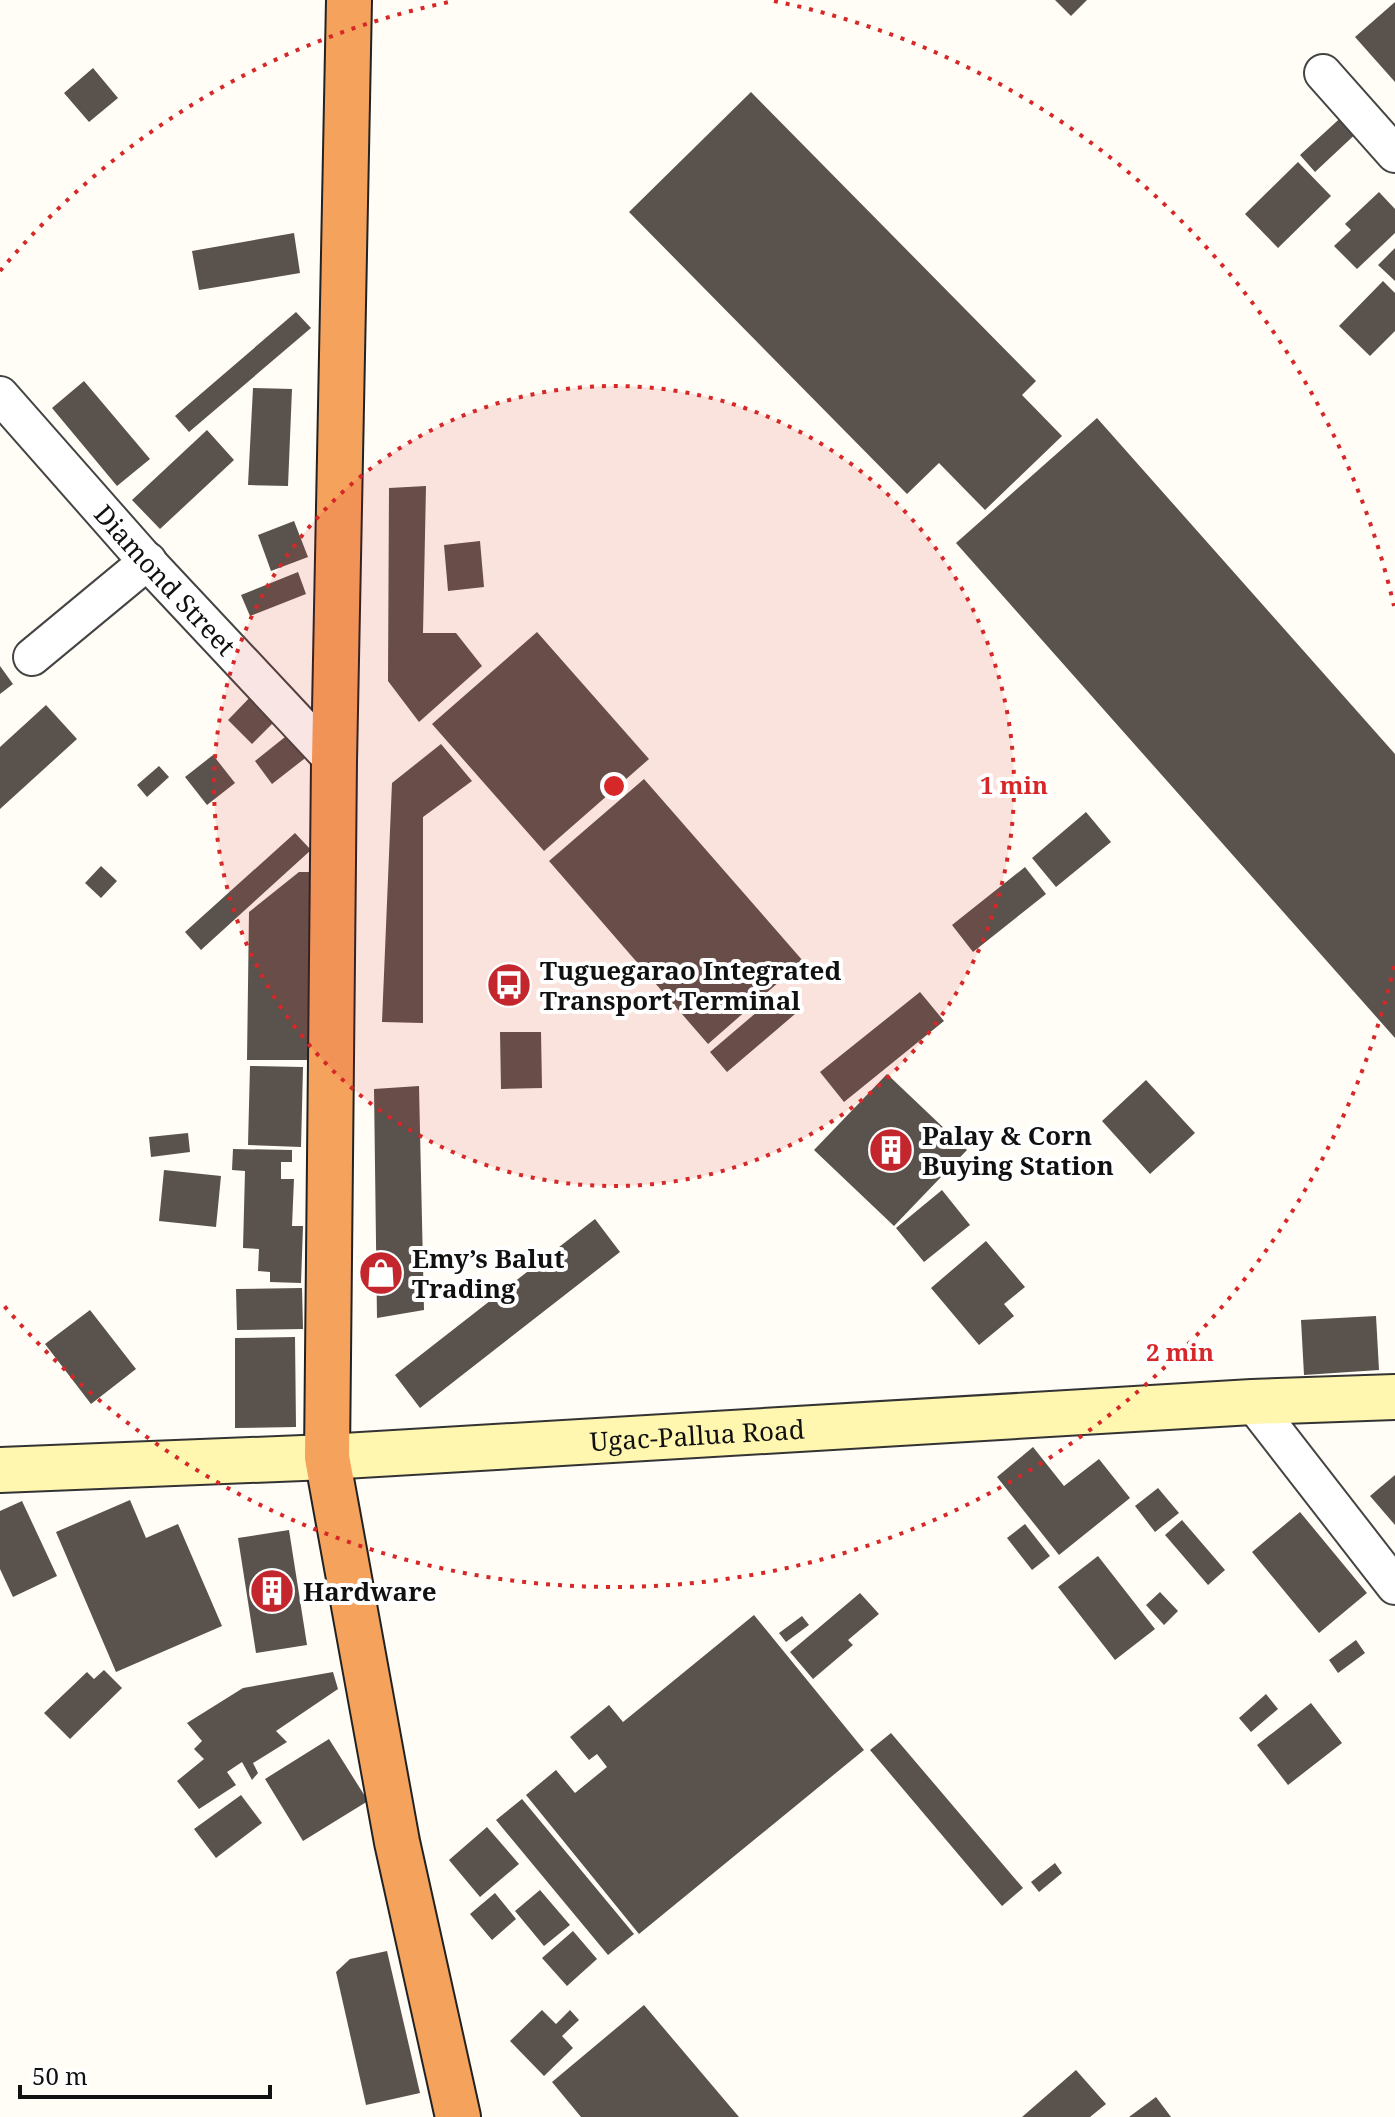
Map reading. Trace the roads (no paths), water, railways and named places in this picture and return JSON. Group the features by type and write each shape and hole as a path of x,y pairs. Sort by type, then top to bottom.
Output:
{"highway":[{"path":"349,0 334,761 327,1457 397,1842 458,2117"}],"street":[{"path":"1323,73 1395,154"},
{"name":"Diamond Street","path":"0,395 148,561 334,761"},
{"path":"32,657 148,561"},
{"name":"Ugac-Pallua Road","path":"0,1470 327,1457 1252,1402 1395,1397"},
{"path":"1252,1402 1395,1586"}],"place":[{"name":"Tuguegarao Integrated Transport Terminal","path":"509,985"},
{"name":"Palay & Corn Buying Station","path":"891,1150"},
{"name":"Emy’s Balut Trading","path":"381,1273"},
{"name":"Hardware","path":"272,1591"}]}
